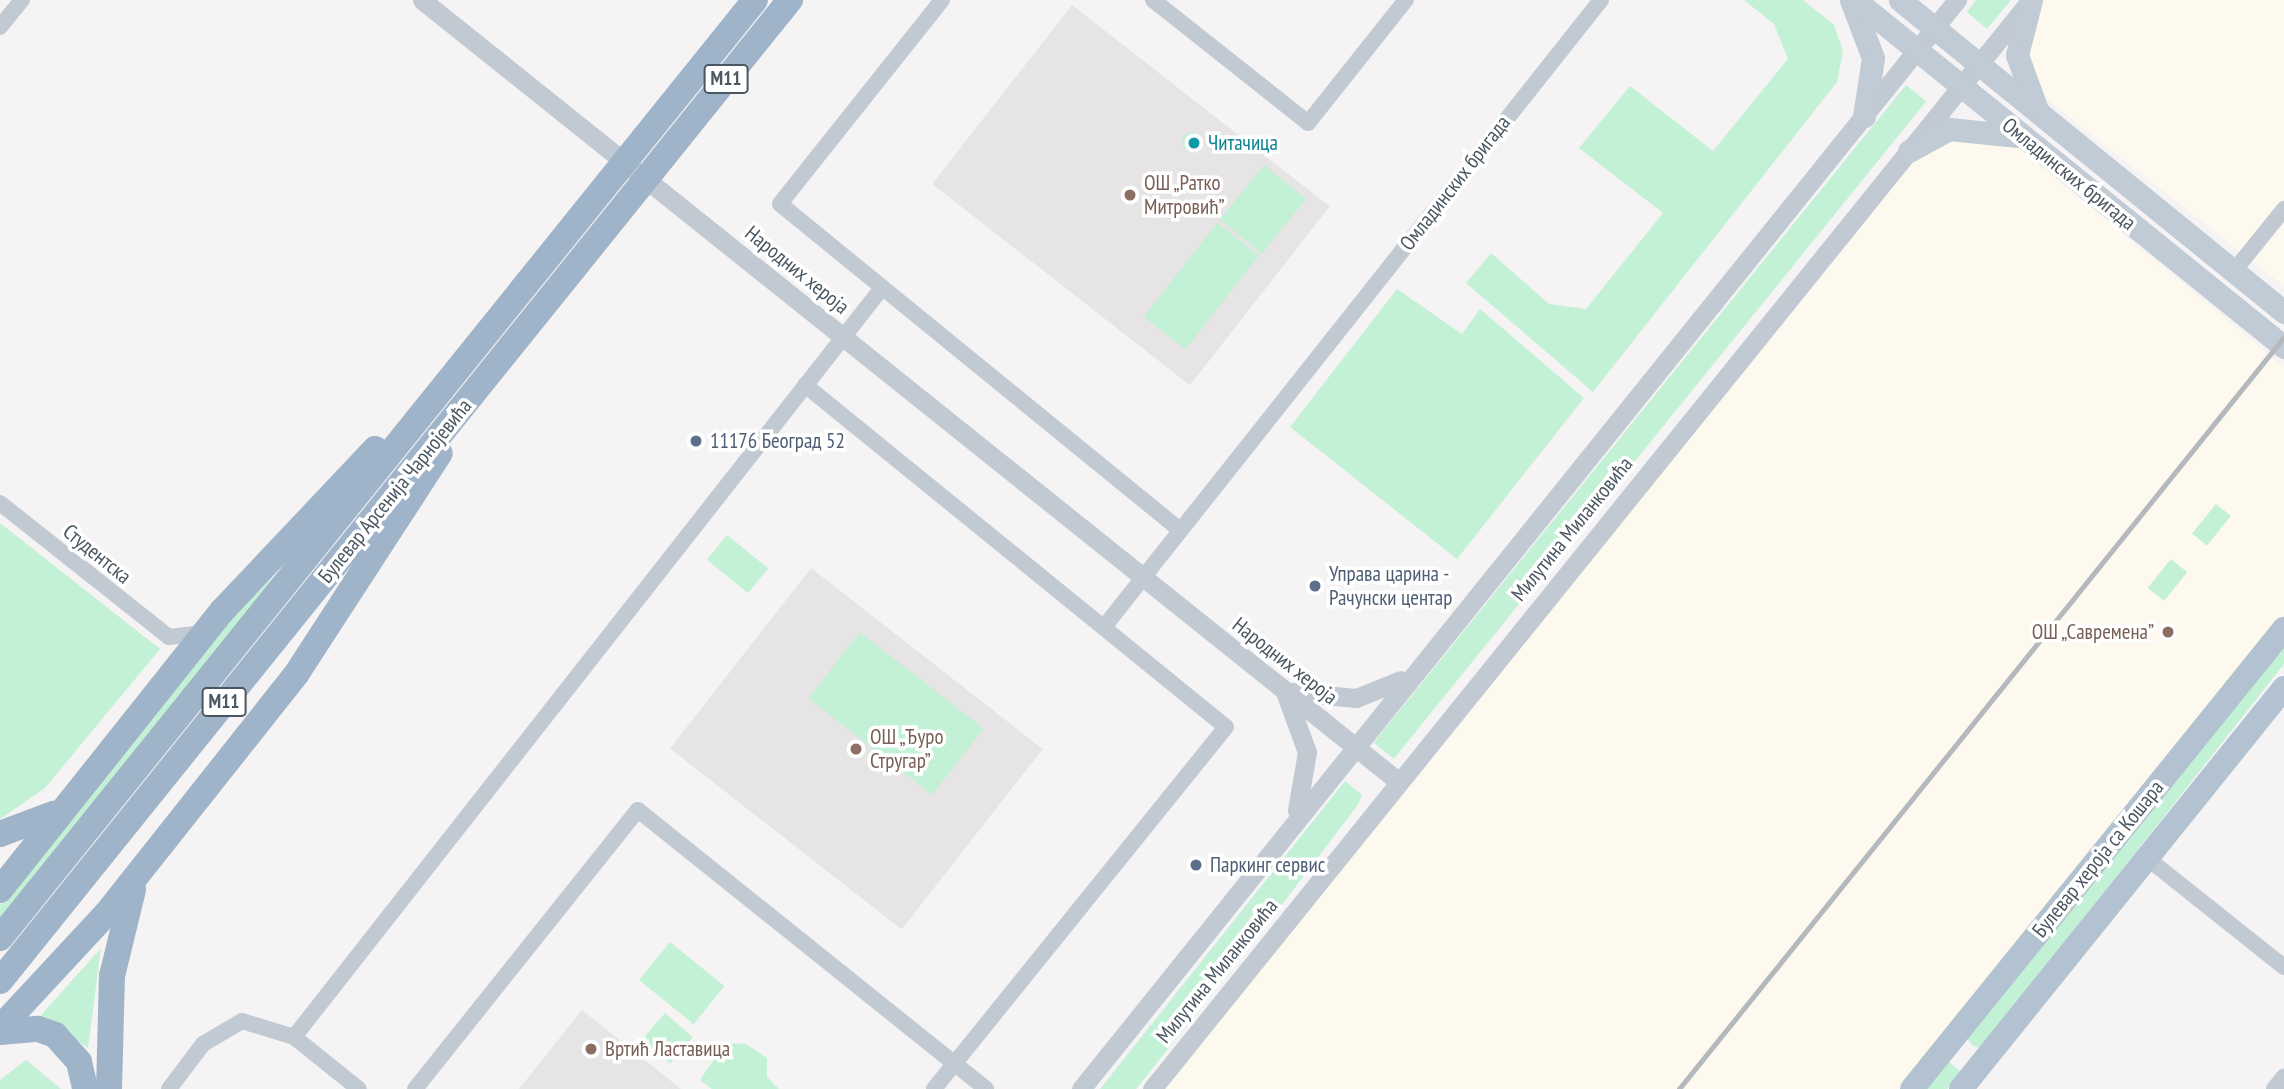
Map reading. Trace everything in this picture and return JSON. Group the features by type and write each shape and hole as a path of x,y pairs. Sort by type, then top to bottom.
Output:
{"highway":[{"name":"Булевар Арсенија Чарнојевића","path":"0,938 755,0"},
{"name":"Булевар Арсенија Чарнојевића","path":"0,981 790,0"},
{"path":"0,890 60,810 203,634 365,459 408,416 433,402"},
{"path":"0,1030 142,869 329,626 434,467 450,423"},
{"path":"0,834 60,810"},
{"path":"0,861 31,848"},
{"path":"109,1089 112,976 142,869"},
{"path":"0,1030 38,1029 55,1035 79,1062 85,1089"}],"main road":[{"name":"Омладинских бригада","path":"1853,0 2284,347"},
{"path":"1853,0 1872,58 1864,116"},
{"name":"Омладинских бригада","path":"1900,0 2284,312"},
{"path":"2031,0 2017,55 2039,113"},
{"path":"1909,151 1949,129 2023,137"},
{"name":"Булевар хероја са Кошара","path":"1912,1089 2284,629"},
{"name":"Булевар хероја са Кошара","path":"1967,1083 2284,688"},
{"path":"1958,1033 1968,1050 1988,1057"},
{"path":"1941,1053 1959,1059 1967,1083"}],"street":[{"path":"0,27 22,0"},
{"name":"Народних хероја","path":"422,0 1398,781"},
{"name":"Народних хероја","path":"942,0 780,204 1180,530"},
{"path":"1153,0 1308,123 1406,0"},
{"name":"Омладинских бригада","path":"1180,530 1601,0"},
{"name":"Милутина Миланковића","path":"1081,1089 1411,673 1957,0"},
{"name":"Милутина Миланковића","path":"1152,1089 2031,0"},
{"path":"2234,271 2284,209"},
{"path":"294,1037 882,288"},
{"path":"809,379 1226,727 934,1089"},
{"name":"Студентска","path":"0,503 169,637"},
{"path":"1104,627 1180,530"},
{"path":"171,672 169,637 203,634"},
{"path":"1292,824 1307,752 1284,690 1356,698 1411,673"},
{"path":"415,1089 638,810 986,1089"},
{"path":"2147,858 2284,967"},
{"path":"169,1089 203,1044 229,1024 257,1022 294,1037 359,1089"},
{"path":"2274,1089 2284,1076"}],"shaded area":[{"path":"2033,0 2284,0 2284,286 2031,87 2021,35"},
{"name":"ОШ „Ратко Митровић”","path":"1072,5 1330,206 1190,385 932,184"},
{"path":"1937,137 2006,137 2284,367 2284,631 1911,1089 1166,1089 1912,154"},
{"name":"ОШ „Ђуро Стругар”","path":"811,568 1043,749 902,929 670,748"},
{"name":"Вртић Ластавица","path":"582,1010 681,1089 519,1089"}],"green space":[{"path":"1744,0 1803,0 1834,25 1843,51 1837,82 1593,392 1466,283 1491,253 1549,304 1586,309 1663,213 1579,148 1630,86 1713,151 1788,59 1774,24"},
{"path":"1976,0 2011,0 1987,29 1967,12"},
{"path":"1906,85 1926,101 1394,759 1374,742"},
{"path":"1188,132 1196,132 1202,142 1196,152 1188,152 1182,146 1182,138"},
{"path":"1264,165 1306,199 1262,253 1220,219"},
{"path":"1217,223 1259,256 1186,349 1144,317"},
{"path":"1397,289 1462,334 1480,309 1584,398 1457,559 1290,427"},
{"path":"2216,504 2231,516 2207,545 2192,534"},
{"path":"0,523 160,649 45,788 0,819"},
{"path":"727,535 768,568 748,593 707,560"},
{"path":"303,550 0,923 0,905 17,882 238,609"},
{"path":"2171,559 2187,572 2164,601 2148,588"},
{"path":"860,632 984,729 932,795 808,698"},
{"path":"2284,641 2284,664 1981,1049 1972,1045 1967,1038"},
{"path":"1345,781 1362,795 1357,806 1255,940 1136,1089 1100,1089"},
{"path":"670,942 724,986 694,1024 639,980"},
{"path":"101,948 88,1048 41,1015"},
{"path":"665,1013 693,1037 670,1064 642,1039"},
{"path":"725,1043 746,1044 767,1058 767,1077 779,1089 712,1089 700,1080"},
{"path":"26,1060 61,1089 0,1089 0,1080"},
{"path":"1948,1061 1961,1072 1947,1089 1926,1089"}],"railway":[{"path":"1679,1089 2284,337"}],"place":[{"name":"Читачица","path":"1194,143"},
{"name":"ОШ „Ратко Митровић”","path":"1130,195"},
{"name":"11176 Београд 52","path":"696,441"},
{"name":"Управа царина - Рачунски центар","path":"1315,586"},
{"name":"ОШ „Савремена”","path":"2168,632"},
{"name":"ОШ „Ђуро Стругар”","path":"856,749"},
{"name":"Паркинг сервис","path":"1196,865"},
{"name":"Вртић Ластавица","path":"591,1049"}]}
